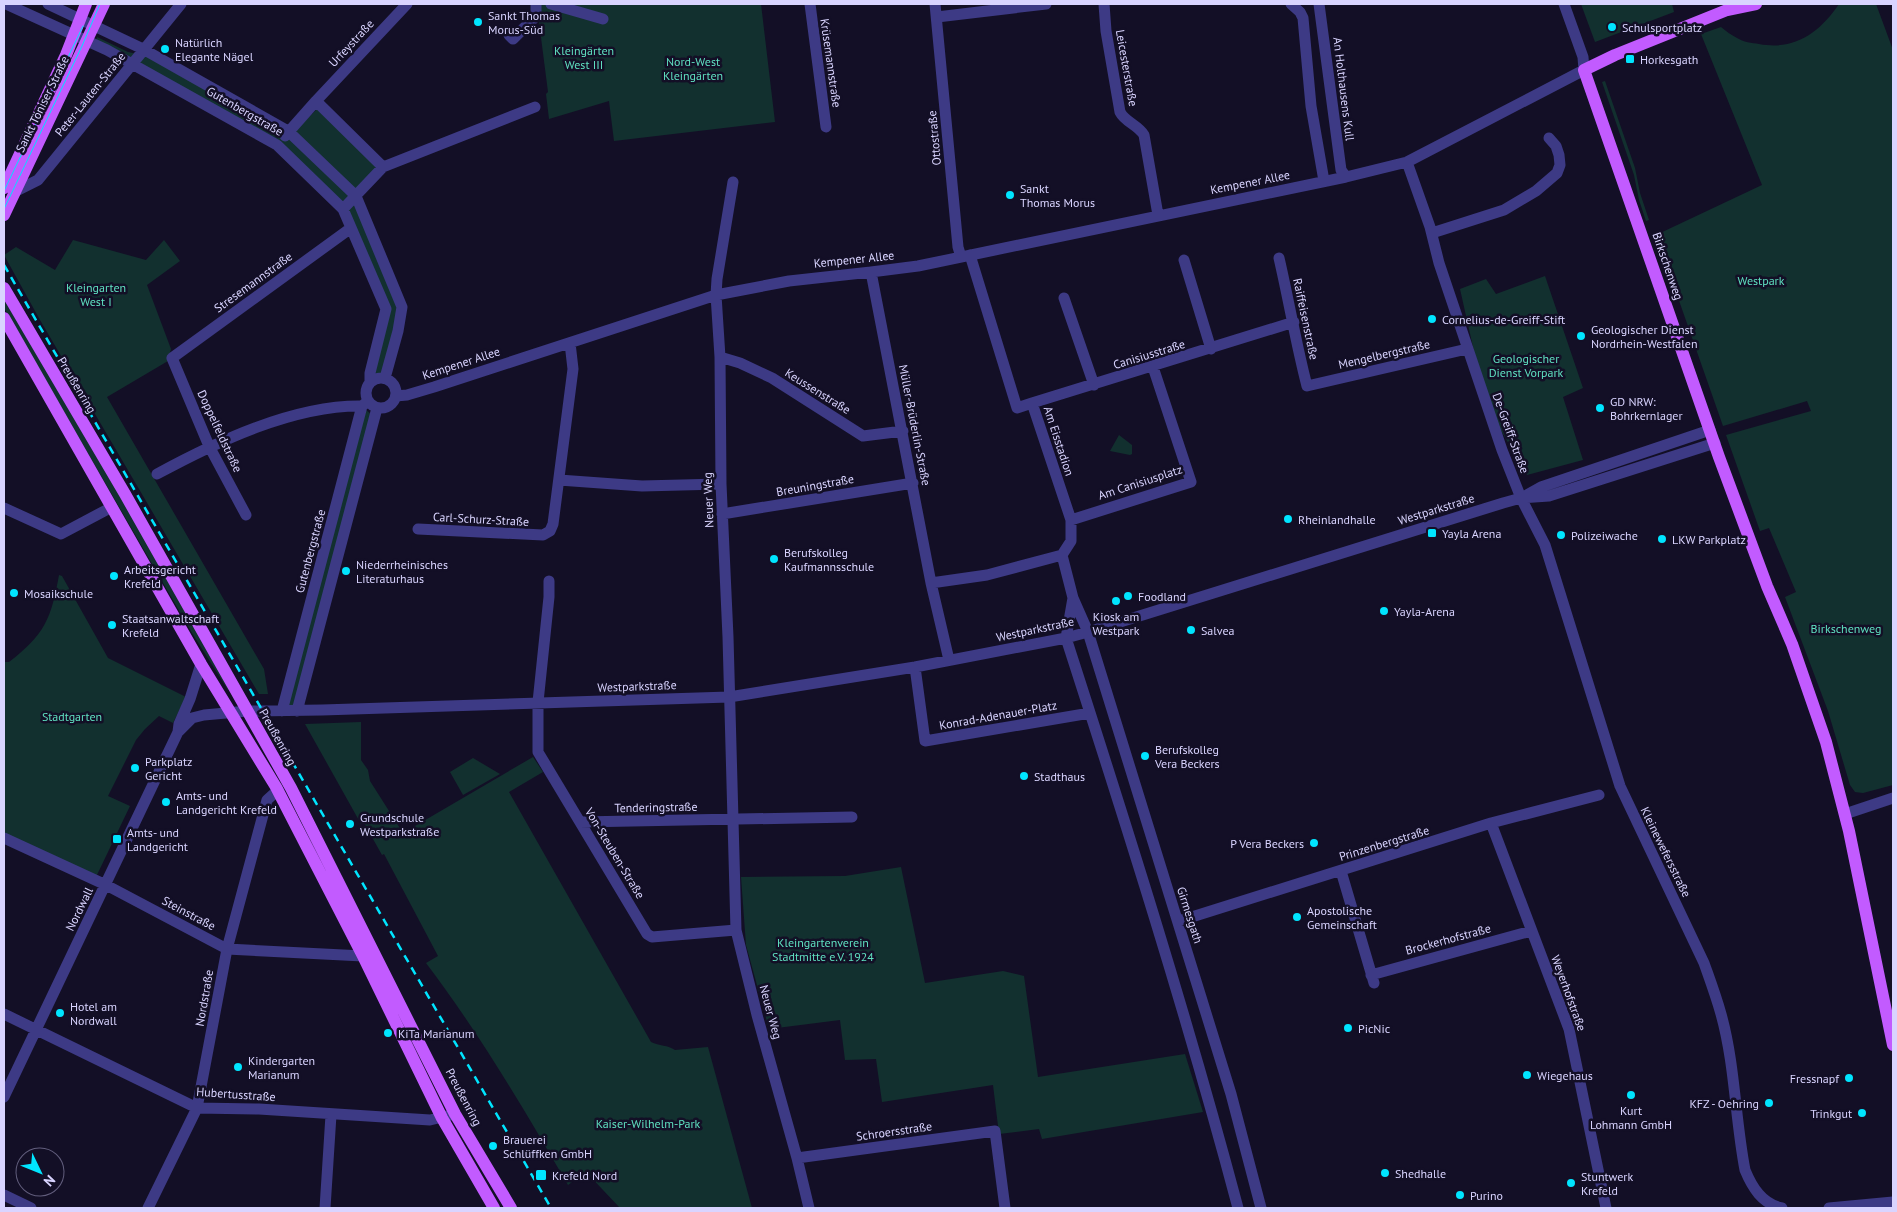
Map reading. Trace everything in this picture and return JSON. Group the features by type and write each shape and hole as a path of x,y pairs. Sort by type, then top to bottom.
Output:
{"main road":[{"name":"Sankt Töniser Straße","path":"4,214 9,190 86,4"},
{"name":"Sankt Töniser Straße","path":"9,190 88,40 104,4"},
{"name":"Kempener Allee","path":"1584,70 1615,55 1727,10 1756,4"},
{"name":"Birkschenweg","path":"1584,70 1714,443 1767,586 1792,644 1826,742 1845,814 1893,1045"},
{"name":"Preußenring","path":"4,288 130,503 291,788 369,954 442,1118 494,1208"},
{"name":"Preußenring","path":"4,318 201,664 278,790 456,1114 511,1208"}],"street":[{"name":"Gutenbergstraße","path":"6,4 88,40 277,145 343,209 386,309 370,373 370,382"},
{"name":"Gutenbergstraße","path":"48,4 143,49 288,131 356,196 402,307 398,331 385,378"},
{"name":"Peter-Lauten-Straße","path":"9,190 38,180 180,4"},
{"name":"Urfeystraße","path":"277,145 407,4"},
{"path":"509,35 513,38 536,16 536,4"},
{"path":"550,4 603,19"},
{"name":"Krüsemannstraße","path":"810,4 826,127"},
{"name":"Ottostraße","path":"935,4 958,246 965,256"},
{"path":"936,17 1046,4"},
{"name":"Leicesterstraße","path":"1104,4 1106,31 1120,112 1123,118 1141,130 1144,135 1158,215"},
{"path":"1291,4 1300,12 1303,18 1311,106 1324,181"},
{"name":"An Holthausens Kull","path":"1319,4 1341,170 1346,177"},
{"path":"1564,4 1583,57 1584,70"},
{"name":"Kempener Allee","path":"396,396 425,390 716,295 797,280 871,272 965,256 1346,177 1407,162 1584,70"},
{"path":"316,101 383,166"},
{"path":"343,209 383,166 535,107"},
{"path":"1432,233 1504,210 1536,191 1557,173 1560,165 1560,154 1549,138"},
{"name":"De-Greiff-Straße","path":"1407,162 1432,233 1439,263 1467,349 1502,450 1521,498"},
{"name":"Neuer Weg","path":"733,182 716,295 720,357 721,484 728,637 736,930 757,1015 797,1158 808,1208"},
{"name":"Stresemannstraße","path":"172,358 351,228"},
{"name":"Am Eisstadion","path":"965,256 1017,408 1032,403 1071,520 1071,541 1062,555"},
{"name":"Raiffeisenstraße","path":"1279,258 1294,322 1298,352 1307,386"},
{"path":"1184,260 1211,348"},
{"name":"Müller-Brüderlin-Straße","path":"871,272 931,583 949,660"},
{"path":"1064,298 1094,385"},
{"name":"Canisiusstraße","path":"1032,403 1294,322"},
{"name":"Carl-Schurz-Straße","path":"418,529 543,536 550,531 553,524 573,369 570,343"},
{"name":"Mengelbergstraße","path":"1307,386 1467,349"},
{"name":"Keussenstraße","path":"720,357 740,363 772,378 864,436 903,431"},
{"name":"Doppelfeldstraße","path":"172,358 209,446 246,515"},
{"name":"Am Canisiusplatz","path":"1071,520 1191,482 1153,367"},
{"path":"157,474 209,446 282,419 329,408 369,405 389,406 396,396 394,385 385,378 377,378 370,382 366,392 369,405 297,711"},
{"name":"Gutenbergstraße","path":"282,711 369,405"},
{"name":"Westparkstraße","path":"248,711 729,697 916,667 1088,632 1521,498 1541,487 1710,430"},
{"name":"Westparkstraße","path":"1521,498 1549,496 1714,443"},
{"path":"559,480 642,486 721,484"},
{"name":"Breuningstraße","path":"722,514 913,483"},
{"name":"Kleinewefersstraße","path":"1521,498 1545,545 1620,786 1704,963 1713,988 1722,1015 1745,1170 1750,1182 1760,1196 1776,1207 1782,1208"},
{"path":"4,508 62,534 112,506"},
{"path":"931,583 987,575 1062,555 1073,598 1088,632"},
{"path":"538,702 549,581"},
{"path":"1073,598 1066,638 1150,900 1217,1126 1238,1208"},
{"name":"Girmesgath","path":"1088,632 1231,1094 1261,1208"},
{"name":"Nordwall","path":"4,1097 178,732 179,724 190,699 201,664"},
{"name":"Konrad-Adenauer-Platz","path":"916,667 925,742 1090,713"},
{"name":"Von-Steuben-Straße","path":"538,702 538,752 647,934 652,937 736,930"},
{"name":"Nordwall","path":"178,732 192,718 248,711"},
{"name":"Nordstraße","path":"148,1208 197,1108 227,949 267,800 278,790"},
{"name":"Prinzenbergstraße","path":"1179,921 1491,823 1599,795"},
{"path":"1845,814 1893,798"},
{"path":"732,819 852,817"},
{"name":"Tenderingstraße","path":"580,822 732,819"},
{"name":"Weyerhofstraße","path":"1491,823 1569,1029 1606,1208"},
{"name":"Steinstraße","path":"4,838 106,886 227,949 369,954"},
{"name":"Brockerhofstraße","path":"1340,871 1373,979 1531,931"},
{"name":"Hubertusstraße","path":"4,1014 197,1108 259,1109 430,1120 456,1114"},
{"path":"325,1208 331,1115"},
{"name":"Schroersstraße","path":"797,1158 995,1131 1005,1208"},
{"path":"4,1195 32,1208"},
{"path":"1829,1208 1893,1202"}],"green space":[{"name":"Nord-West Kleingärten","path":"540,4 761,4 775,122 614,141 609,101 549,119 546,94 548,92 539,22"},
{"name":"Schulsportplatz","path":"1581,4 1672,4 1674,12 1595,42"},
{"name":"Westpark","path":"1839,4 1876,4 1893,50 1893,785 1863,793 1855,792 1850,785 1828,711 1785,597 1796,592 1769,528 1760,531 1726,435 1811,411 1807,401 1723,426 1656,235 1762,185 1701,34 1721,27 1733,36 1745,41 1784,45 1795,42 1815,31"},
{"path":"97,37 128,52 147,56 232,101 297,129 318,108 380,167 353,197 399,307 383,374 375,373 386,309 339,207 279,144 96,40"},
{"path":"1605,81 1635,168 1640,193 1649,220 1646,221 1634,175 1602,82"},
{"name":"Kleingarten West I","path":"73,240 146,260 164,240 180,261 147,285 171,349 168,361 107,397 264,669 268,694 259,694 40,320 4,255 16,247 55,270"},
{"name":"Geologischer Dienst Vorpark","path":"1545,276 1583,388 1563,397 1583,460 1527,475 1486,405 1460,289 1486,279 1496,294"},
{"path":"4,300 65,400 232,690 228,690 192,633 4,308"},
{"path":"366,410 371,414 294,706 285,706"},
{"path":"1119,435 1132,445 1132,454 1110,451"},
{"name":"Stadtgarten","path":"59,575 62,576 108,658 186,697 173,723 159,716 136,740 108,796 130,806 96,877 4,833 4,662 9,662 39,634 53,603"},
{"name":"Kaiser-Wilhelm-Park","path":"361,722 361,760 368,770 370,781 403,833 533,757 543,772 509,792 651,1042 675,1050 708,1047 752,1208 620,1208 586,1172 568,1185 483,1044 426,963 438,956 384,854 382,855 364,823 361,824 305,724"},
{"path":"473,758 500,774 463,795 450,772"},
{"name":"Kleingartenverein Stadtmitte e.V. 1924","path":"901,867 925,983 1003,971 1024,976 1038,1077 1185,1054 1203,1112 1042,1139 1039,1129 999,1134 993,1085 882,1102 876,1059 845,1060 840,1020 769,1029 746,945 741,877 845,876"}],"tram line":[{"path":"4,209 82,46 100,4"},
{"path":"4,191 83,26"}],"railway":[{"path":"4,265 551,1208"}],"place":[{"name":"Sankt Thomas Morus-Süd","path":"478,22"},
{"name":"Schulsportplatz","path":"1612,27"},
{"name":"Natürlich Elegante Nägel","path":"165,49"},
{"name":"Horkesgath","path":"1630,59"},
{"name":"Sankt Thomas Morus","path":"1010,195"},
{"name":"Cornelius-de-Greiff-Stift","path":"1432,319"},
{"name":"Geologischer Dienst Nordrhein-Westfalen","path":"1581,336"},
{"name":"GD NRW: Bohrkernlager","path":"1600,408"},
{"name":"Rheinlandhalle","path":"1288,519"},
{"name":"Yayla Arena","path":"1432,533"},
{"name":"Polizeiwache","path":"1561,535"},
{"name":"LKW Parkplatz","path":"1662,539"},
{"name":"Berufskolleg Kaufmannsschule","path":"774,559"},
{"name":"Niederrheinisches Literaturhaus","path":"346,571"},
{"name":"Arbeitsgericht Krefeld","path":"114,576"},
{"name":"Mosaikschule","path":"14,593"},
{"name":"Foodland","path":"1128,596"},
{"name":"Kiosk am Westpark","path":"1116,601"},
{"name":"Yayla-Arena","path":"1384,611"},
{"name":"Staatsanwaltschaft Krefeld","path":"112,625"},
{"name":"Salvea","path":"1191,630"},
{"name":"Berufskolleg Vera Beckers","path":"1145,756"},
{"name":"Parkplatz Gericht","path":"135,768"},
{"name":"Stadthaus","path":"1024,776"},
{"name":"Amts- und Landgericht Krefeld","path":"166,802"},
{"name":"Grundschule Westparkstraße","path":"350,824"},
{"name":"Amts- und Landgericht","path":"117,839"},
{"name":"P Vera Beckers","path":"1314,843"},
{"name":"Apostolische Gemeinschaft","path":"1297,917"},
{"name":"Hotel am Nordwall","path":"60,1013"},
{"name":"PicNic","path":"1348,1028"},
{"name":"KiTa Marianum","path":"388,1033"},
{"name":"Kindergarten Marianum","path":"238,1067"},
{"name":"Wiegehaus","path":"1527,1075"},
{"name":"Fressnapf","path":"1849,1078"},
{"name":"Kurt Lohmann GmbH","path":"1631,1095"},
{"name":"KFZ - Oehring","path":"1769,1103"},
{"name":"Trinkgut","path":"1862,1113"},
{"name":"Brauerei Schlüffken GmbH","path":"493,1146"},
{"name":"Shedhalle","path":"1385,1173"},
{"name":"Krefeld Nord","path":"541,1175"},
{"name":"Stuntwerk Krefeld","path":"1571,1183"},
{"name":"Purino","path":"1460,1195"}],"park label":[{"name":"Kleingärten West III","path":"584,57"}]}
